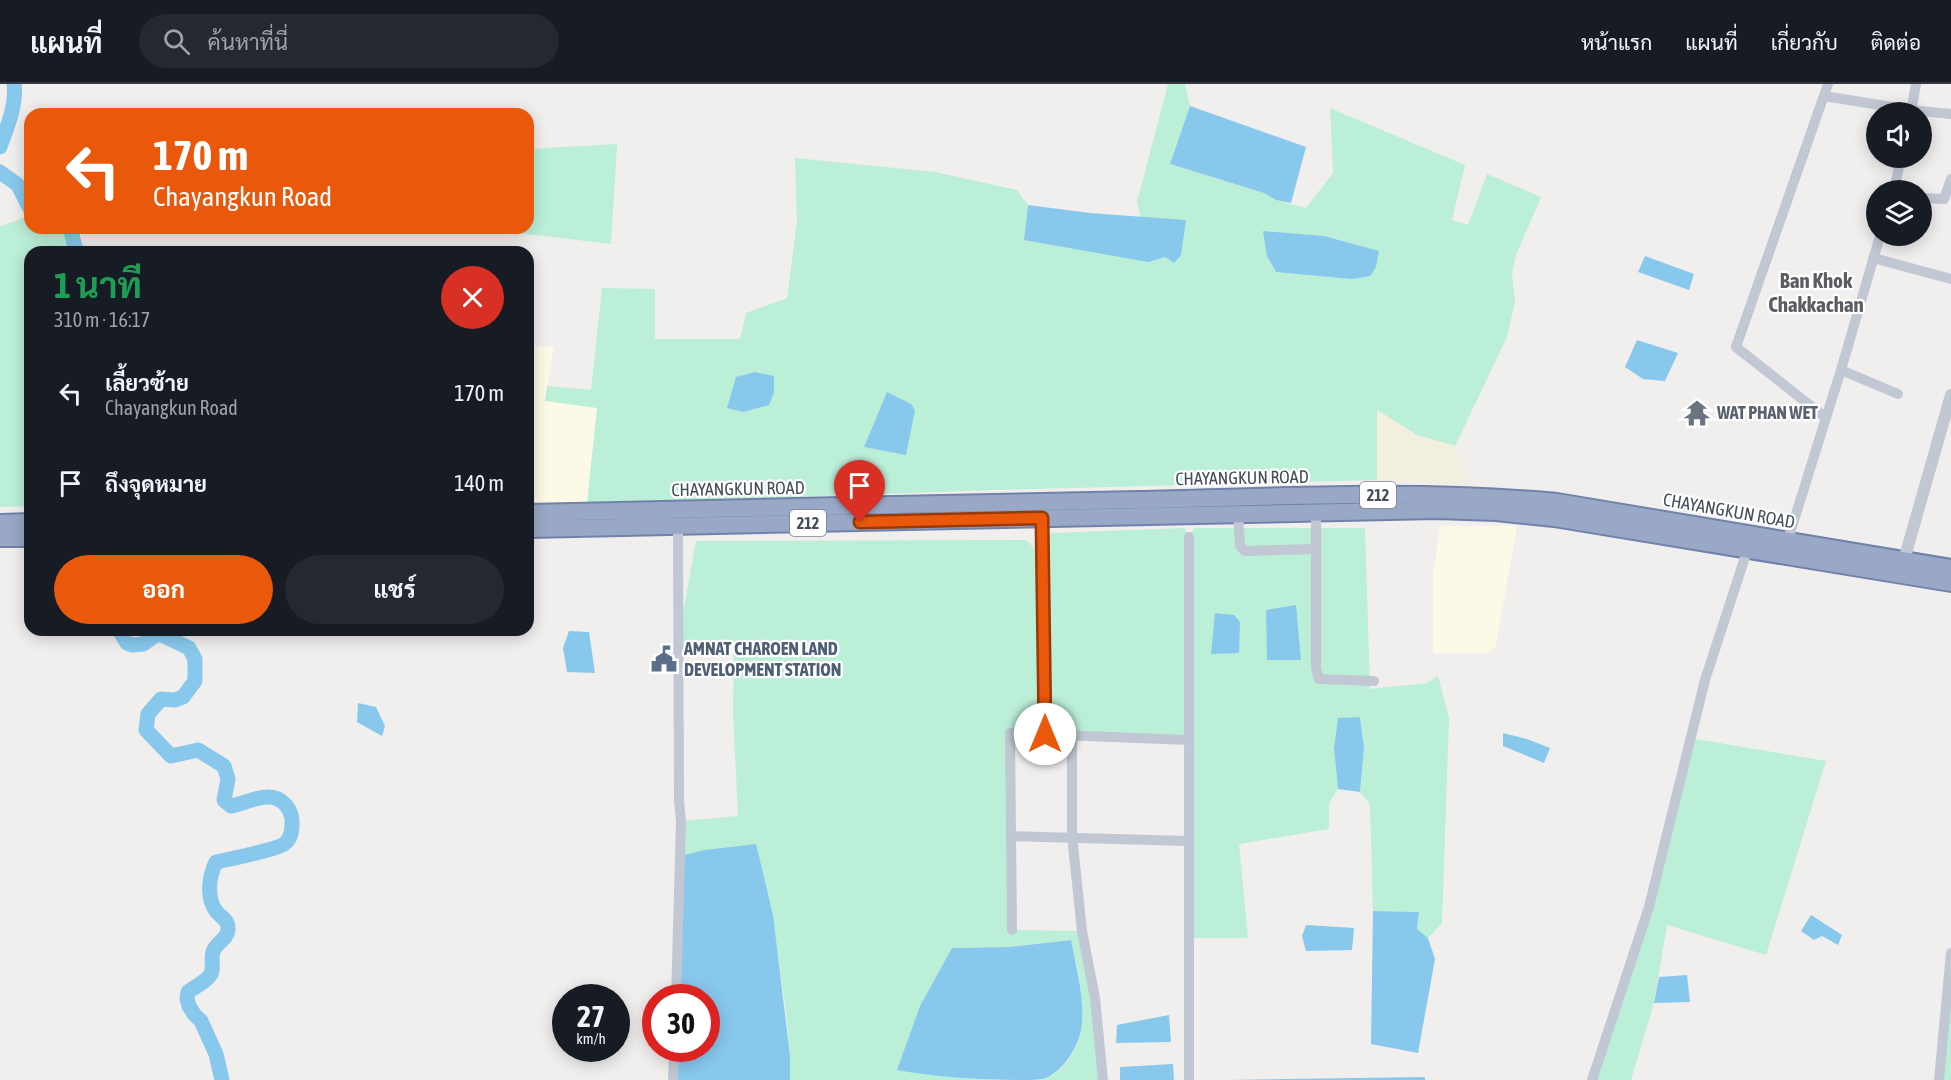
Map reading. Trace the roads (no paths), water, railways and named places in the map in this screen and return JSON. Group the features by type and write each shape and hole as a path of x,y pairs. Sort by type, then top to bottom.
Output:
{"highway":[{"name":"CHAYANGKUN ROAD","path":"534,529 1042,518 1089,509 1437,494 1497,496 1557,502 1951,568"},
{"name":"CHAYANGKUN ROAD","path":"534,513 1089,509 1238,513 1496,512 1554,518 1951,583"},
{"path":"0,523 24,522"},
{"path":"0,538 24,538"}],"street":[{"path":"1826,418 1736,347 1828,84"},
{"path":"1913,102 1916,84"},
{"path":"1824,96 1866,103"},
{"path":"1932,113 1951,114"},
{"path":"1932,198 1944,199 1951,179"},
{"path":"1789,541 1877,246"},
{"path":"1873,258 1951,279"},
{"path":"1841,370 1898,394"},
{"path":"1904,560 1951,395"},
{"path":"1316,512 1316,668 1319,679 1374,681"},
{"path":"1238,513 1239,546 1245,551 1315,549"},
{"path":"1042,518 1045,734"},
{"path":"676,984 681,821 678,525"},
{"path":"1189,537 1189,1080"},
{"path":"1592,1080 1649,907 1705,680 1747,551"},
{"path":"1012,930 1010,733 1188,740"},
{"path":"1072,735 1072,836 1082,931 1095,998 1103,1080"},
{"path":"1011,836 1188,841"},
{"path":"1939,1080 1951,953"},
{"path":"673,1080 674,1062"}],"water":[{"path":"1190,106 1306,147 1291,203 1170,164"},
{"path":"1028,205 1090,213 1186,220 1181,255 1174,263 1165,257 1148,262 1024,240"},
{"path":"1263,231 1324,236 1379,251 1376,267 1370,276 1352,279 1276,272 1267,256"},
{"path":"1645,256 1694,274 1689,290 1638,272"},
{"path":"1637,340 1678,353 1665,381 1643,379 1625,367"},
{"path":"755,372 774,376 774,393 769,405 743,412 727,408 736,377"},
{"path":"887,392 911,404 915,410 906,455 864,447"},
{"path":"1296,605 1301,660 1267,660 1266,610"},
{"path":"1215,613 1234,615 1240,622 1239,653 1211,654"},
{"path":"569,631 589,632 595,673 567,672 563,648"},
{"path":"358,703 376,707 385,726 382,736 357,722"},
{"path":"1360,717 1364,748 1360,792 1338,789 1334,748 1338,718"},
{"path":"1503,733 1550,748 1544,763 1503,746"},
{"path":"756,844 773,915 790,1056 790,1080 673,1080 674,1062 720,1062 720,984 676,984 681,856 704,850"},
{"path":"1373,911 1419,912 1417,929 1428,938 1435,959 1418,1053 1371,1044"},
{"path":"1811,915 1842,935 1838,945 1822,936 1814,940 1801,931"},
{"path":"1306,925 1354,928 1352,950 1306,951 1302,936"},
{"path":"1071,940 1081,991 1082,1022 1075,1048 1058,1070 1043,1079 1020,1080 958,1078 897,1070 920,1006 952,948 1010,947"},
{"path":"1687,975 1690,1002 1654,1003 1659,977"},
{"path":"1169,1015 1171,1042 1116,1043 1117,1025"},
{"path":"1173,1064 1174,1080 1120,1080 1120,1067"},
{"path":"1425,1077 1425,1080 1228,1080"}],"waterway":[{"path":"0,147 13,108 14,84"},
{"path":"0,172 18,185 24,197"},
{"path":"72,234 75,246"},
{"path":"123,636 127,643 132,645 143,644 155,636"},
{"path":"164,636 189,648 195,659 195,681 183,697 175,700 161,699 148,714 146,730 171,756 198,750 224,766 228,779 224,800 231,806 258,798 272,797 286,805 292,819 291,835 284,844 262,852 216,862 212,874 211,899 216,911 226,921 228,930 212,954 211,974 188,992 187,999 194,1014 201,1021 216,1054 222,1080"}],"place":[{"name":"WAT PHAN WET","path":"1697,413"},
{"name":"AMNAT CHAROEN LAND DEVELOPMENT STATION","path":"664,659"}],"district":[{"name":"Ban Khok Chakkachan","path":"1816,293"}]}
